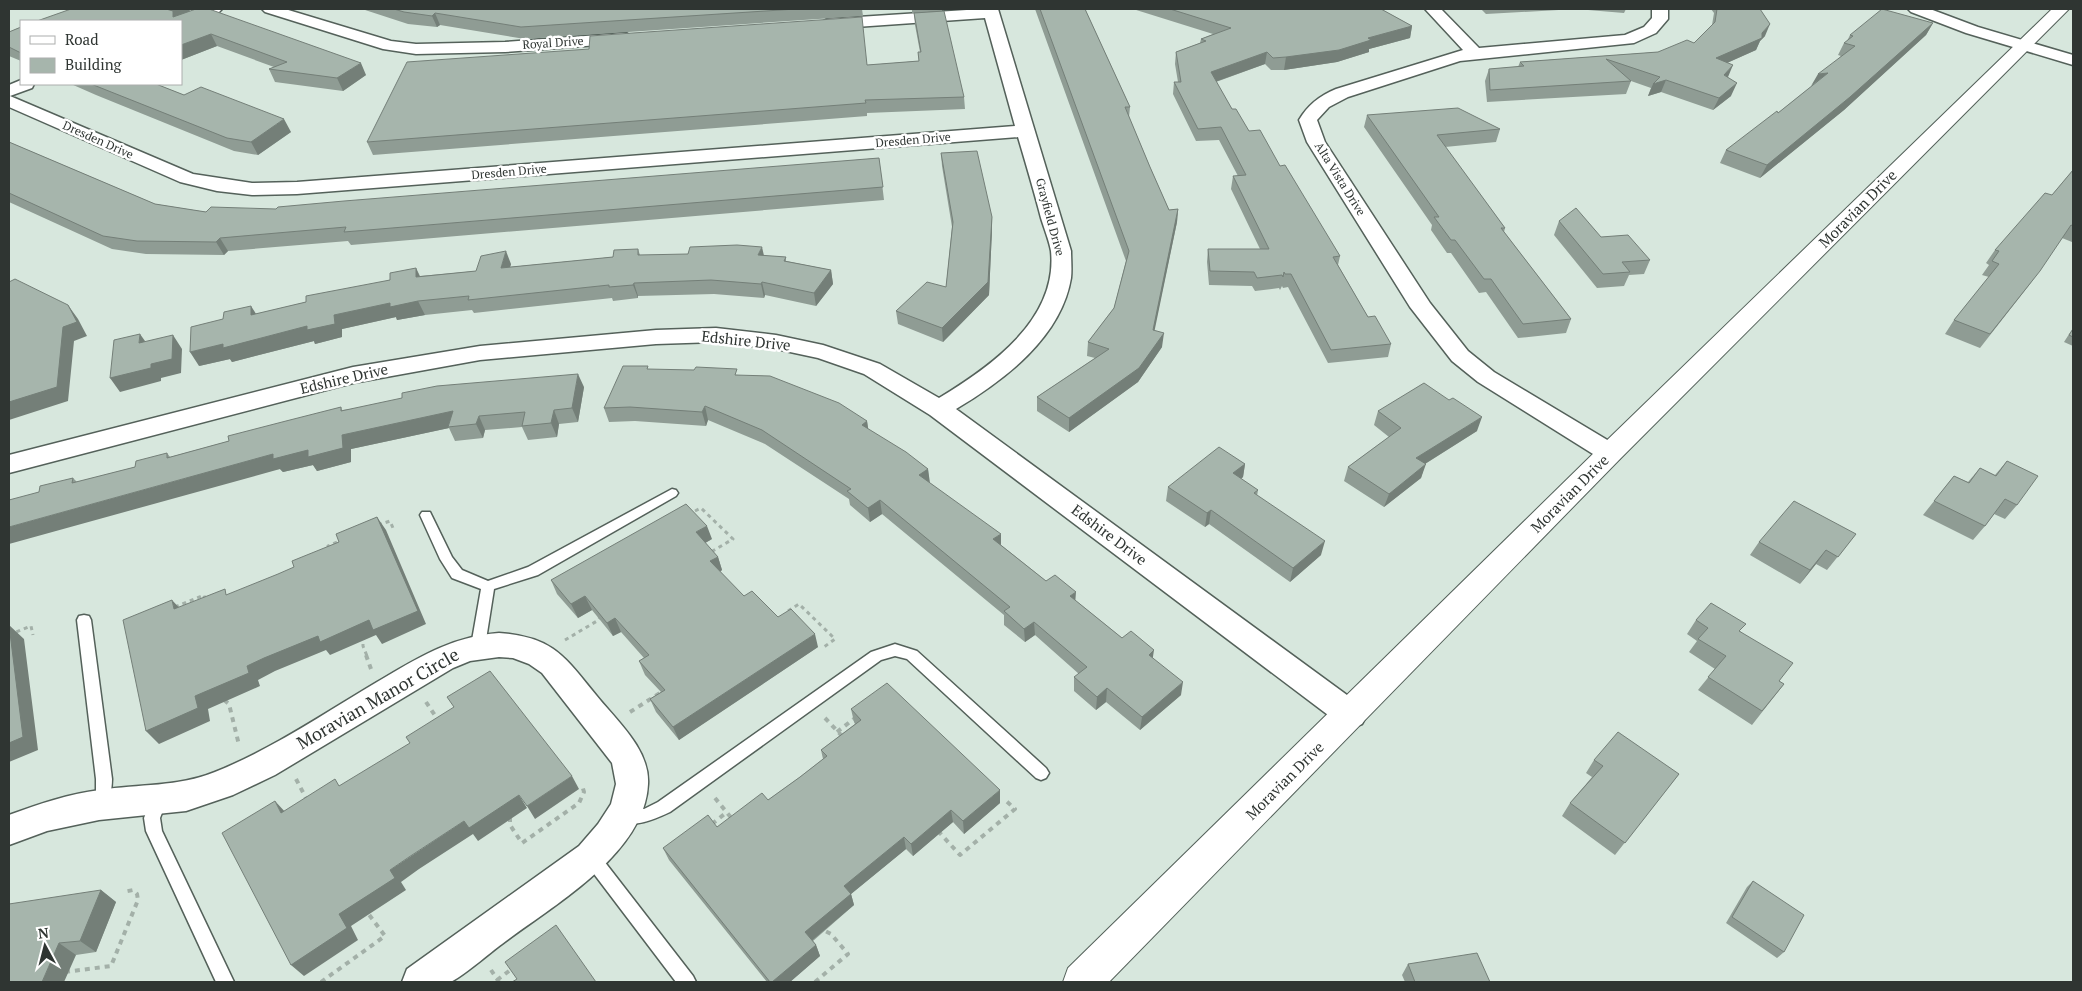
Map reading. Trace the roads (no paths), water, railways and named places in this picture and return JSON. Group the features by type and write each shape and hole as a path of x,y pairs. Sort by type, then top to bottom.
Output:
{"street":[{"path":"182,22 214,9"},
{"name":"Royal Drive","path":"270,9 389,46 416,49 505,47 644,37"},
{"path":"1433,9 1475,53"},
{"name":"Alta Vista Drive","path":"1610,454 1493,382 1460,356 1421,307 1310,130 1308,120 1314,109 1326,100 1433,63 1475,53 1628,40 1650,30 1660,19 1660,9"},
{"path":"1916,9 1939,19 2073,60"},
{"name":"Moravian Drive","path":"1082,982 1610,454 1768,300 2022,45 2061,9"},
{"path":"812,26 990,11"},
{"name":"Grayfield Drive","path":"939,409 976,387 1016,354 1053,302 1060,280 1061,250 990,11"},
{"path":"9,91 24,85"},
{"name":"Dresden Drive","path":"9,101 187,178 217,185 252,188 365,184 1026,131"},
{"name":"Edshire Drive","path":"9,464 353,375 480,353 656,337 716,335 776,342 823,352 872,369 939,409 1351,715"},
{"name":"Moravian Manor Circle","path":"9,830 47,816 99,805 159,800 200,792 236,779 264,765 442,659 462,650 497,644 514,646 543,656 553,664 626,756 632,769 632,786 622,816 608,839 591,857 420,982"}],"lane":[{"path":"426,515 447,559 457,574 488,586 533,571 672,493"},
{"path":"478,646 488,586"},
{"path":"84,620 104,780 104,791 99,805"},
{"path":"622,816 645,816 664,807 876,656 895,650 912,655 1040,773"},
{"path":"159,800 152,818 154,831 225,982"},
{"path":"591,857 687,982"}]}
